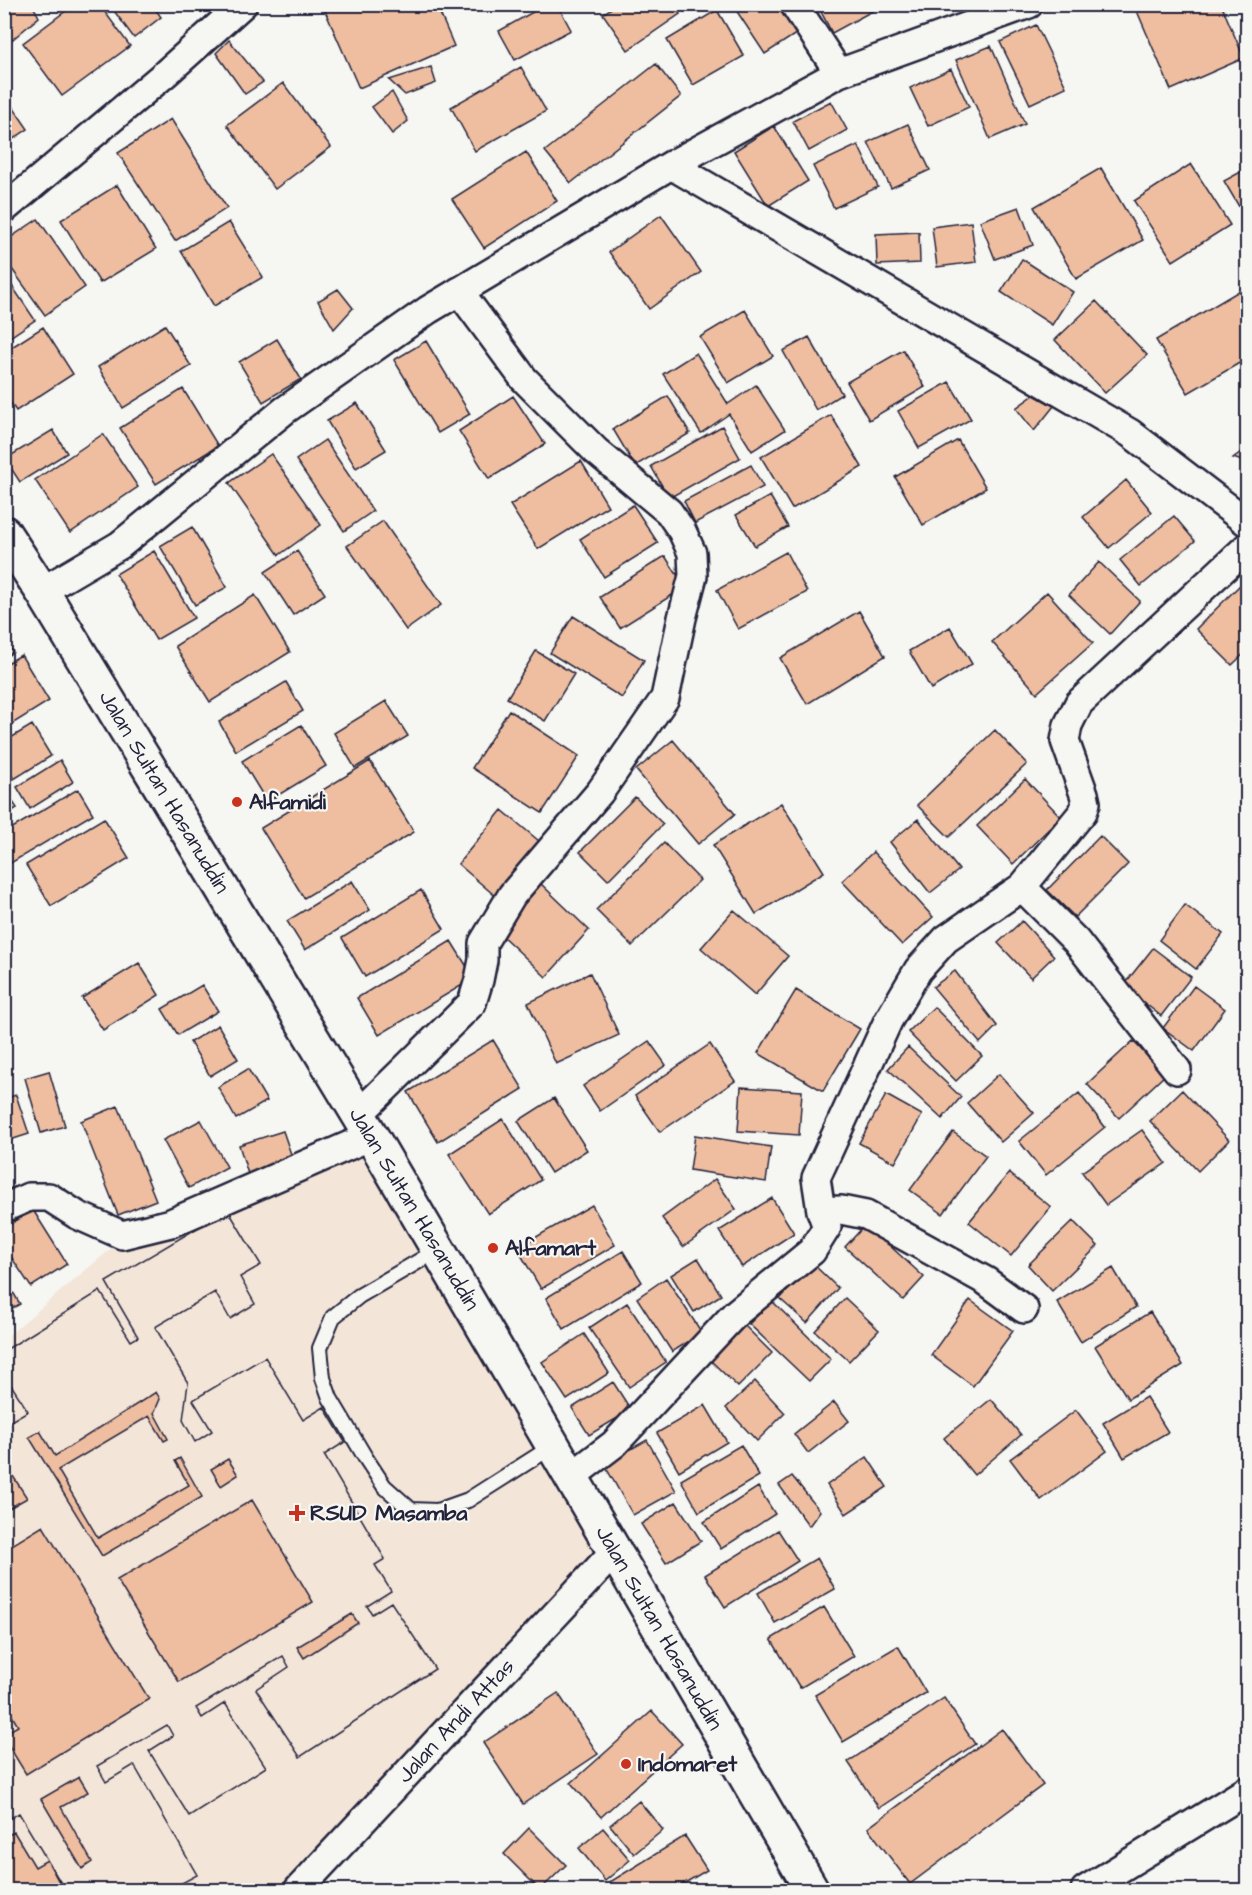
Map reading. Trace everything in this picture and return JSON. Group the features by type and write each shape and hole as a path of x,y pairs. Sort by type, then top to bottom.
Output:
{"highway":[{"name":"Jalan Sultan Hasanuddin","path":"4,533 42,591 365,1125 812,1890"}],"street":[{"path":"4,209 166,73 243,4"},
{"path":"794,4 839,74"},
{"path":"42,591 120,544 285,410 428,310 670,165 839,74 1029,4"},
{"path":"670,165 1130,433 1248,523"},
{"path":"4,1208 29,1197 49,1197 77,1215 122,1235 171,1223 365,1125 472,1004 483,960 483,943 512,895 600,792 665,699 693,576 692,553 682,531 669,512 596,451 524,379 459,291"},
{"path":"572,1476 614,1444 735,1314 812,1251 827,1227 821,1211 816,1178 888,1021 918,970 946,939 1022,887 1083,812 1086,803 1065,741 1068,725 1079,703 1248,546"},
{"path":"1022,887 1076,940 1177,1070"},
{"path":"821,1211 841,1210 866,1215 986,1281 1024,1310"},
{"name":"Jalan Andi Attas","path":"298,1890 614,1552"},
{"path":"1085,1890 1248,1790"}],"lane":[{"path":"438,1250 359,1296 333,1317 320,1348 323,1378 330,1398 384,1486 411,1509 437,1511 468,1500 553,1446"}],"shaded area":[{"name":"RSUD Masamba","path":"368,1142 609,1548 283,1890 5,1890 4,1339 119,1242"}],"building":[{"path":"4,4 32,4 39,17 7,44 4,41"},
{"path":"75,4 99,4 130,46 62,96 23,43"},
{"path":"109,4 152,4 161,17 134,38"},
{"path":"322,4 436,4 454,46 359,88"},
{"path":"547,4 557,4 571,30 515,60 499,31"},
{"path":"617,4 673,4 680,14 628,50 603,14"},
{"path":"732,4 781,4 799,32 765,54"},
{"path":"817,4 885,4 832,33"},
{"path":"1134,4 1221,4 1244,58 1171,90"},
{"path":"717,10 744,56 693,85 667,40"},
{"path":"1036,25 1066,87 1030,104 1000,42"},
{"path":"229,40 263,82 245,94 216,53"},
{"path":"991,46 1025,124 990,139 956,60"},
{"path":"656,64 681,96 571,183 545,151"},
{"path":"431,67 436,83 405,95 389,80"},
{"path":"521,67 546,111 475,151 451,107"},
{"path":"951,69 969,107 928,126 910,88"},
{"path":"283,83 331,147 275,189 227,125"},
{"path":"392,92 408,121 392,134 372,107"},
{"path":"4,94 28,129 4,145"},
{"path":"831,101 847,130 809,151 793,121"},
{"path":"171,119 227,208 175,241 118,153"},
{"path":"908,124 930,170 891,188 868,142"},
{"path":"774,126 808,181 768,206 734,151"},
{"path":"858,145 878,187 834,208 813,166"},
{"path":"526,152 557,201 484,248 452,199"},
{"path":"1191,164 1230,225 1173,261 1134,201"},
{"path":"1101,168 1143,240 1076,279 1034,207"},
{"path":"1248,168 1248,222 1224,181"},
{"path":"117,185 156,249 100,283 61,220"},
{"path":"1019,207 1033,245 995,259 980,221"},
{"path":"661,215 701,272 649,309 609,252"},
{"path":"38,219 85,287 45,315 4,258 4,242"},
{"path":"229,222 263,277 214,306 181,251"},
{"path":"971,222 976,262 937,267 932,227"},
{"path":"919,232 920,263 877,265 876,234"},
{"path":"1022,259 1073,292 1052,325 1001,292"},
{"path":"4,274 35,320 4,341"},
{"path":"1244,288 1248,294 1248,358 1188,393 1156,340"},
{"path":"338,289 353,308 334,329 318,301"},
{"path":"1096,301 1147,355 1105,393 1055,340"},
{"path":"745,310 773,356 728,383 700,337"},
{"path":"165,325 191,366 123,408 98,367"},
{"path":"43,327 73,374 16,411 4,393 4,352"},
{"path":"809,337 842,394 816,410 783,351"},
{"path":"277,339 301,379 263,402 239,362"},
{"path":"426,341 470,414 438,433 394,360"},
{"path":"903,350 925,387 869,420 847,382"},
{"path":"696,353 728,404 756,385 785,430 752,451 729,414 701,433 663,374"},
{"path":"949,382 971,419 919,448 898,411"},
{"path":"183,389 218,446 156,484 120,428"},
{"path":"1034,395 1054,406 1034,431 1016,408"},
{"path":"513,396 545,444 489,479 459,431"},
{"path":"668,396 690,433 635,466 613,429"},
{"path":"357,403 386,450 356,468 327,421"},
{"path":"831,415 862,467 792,509 761,457"},
{"path":"722,426 740,458 669,498 651,466"},
{"path":"53,430 67,453 20,482 5,459"},
{"path":"103,434 138,487 70,533 35,480"},
{"path":"325,440 373,511 344,531 296,460"},
{"path":"958,440 986,488 923,525 895,477"},
{"path":"1248,447 1248,463 1233,458"},
{"path":"271,454 321,525 279,555 229,483"},
{"path":"581,461 608,506 538,549 510,505"},
{"path":"751,465 763,487 695,523 684,501"},
{"path":"1126,480 1152,512 1109,548 1083,517"},
{"path":"770,496 788,527 755,546 736,515"},
{"path":"633,505 658,543 604,577 580,539"},
{"path":"1174,516 1195,541 1141,586 1120,560"},
{"path":"383,521 441,605 406,630 347,546"},
{"path":"192,527 227,587 195,605 160,546"},
{"path":"154,551 194,618 156,640 116,574"},
{"path":"297,551 325,594 293,615 265,572"},
{"path":"786,552 807,592 738,629 717,590"},
{"path":"665,556 685,587 620,628 600,597"},
{"path":"1099,562 1140,601 1110,634 1069,595"},
{"path":"1248,577 1248,650 1232,665 1196,629"},
{"path":"1047,592 1093,643 1037,693 992,642"},
{"path":"255,595 290,652 210,702 175,646"},
{"path":"859,611 885,656 807,704 780,658"},
{"path":"573,616 644,660 622,698 550,653"},
{"path":"950,627 972,664 931,689 909,651"},
{"path":"4,639 13,652 4,658"},
{"path":"536,651 574,674 545,721 507,698"},
{"path":"21,655 49,701 4,729 4,665"},
{"path":"286,682 303,711 236,751 219,722"},
{"path":"386,701 408,736 355,768 334,733"},
{"path":"509,710 579,756 542,813 472,768"},
{"path":"32,725 51,756 14,779 4,763 4,742"},
{"path":"301,725 326,766 267,802 242,761"},
{"path":"995,730 1027,764 949,837 917,805"},
{"path":"673,740 735,814 698,844 636,770"},
{"path":"60,760 73,782 30,809 17,787"},
{"path":"370,761 414,832 304,898 261,828"},
{"path":"1025,779 1061,817 1013,864 977,826"},
{"path":"4,789 17,808 4,816"},
{"path":"78,789 93,814 4,867 4,833"},
{"path":"635,797 663,824 608,880 580,852"},
{"path":"781,803 824,872 756,914 713,845"},
{"path":"502,810 545,846 500,900 458,864"},
{"path":"104,818 129,858 51,906 26,865"},
{"path":"918,819 959,870 930,893 890,842"},
{"path":"1100,836 1128,864 1075,917 1047,890"},
{"path":"664,843 700,880 632,946 596,910"},
{"path":"873,852 933,917 902,945 842,881"},
{"path":"352,881 370,910 305,950 287,921"},
{"path":"540,883 589,930 546,977 496,930"},
{"path":"421,890 444,929 365,977 342,938"},
{"path":"1185,905 1223,934 1196,969 1159,940"},
{"path":"734,910 788,956 755,995 701,948"},
{"path":"1022,921 1054,956 1031,978 998,943"},
{"path":"451,941 474,978 379,1035 357,998"},
{"path":"1153,948 1191,977 1161,1016 1123,986"},
{"path":"139,963 159,995 103,1030 82,998"},
{"path":"955,971 997,1026 980,1043 933,987"},
{"path":"590,973 619,1035 556,1064 528,1003"},
{"path":"202,985 218,1011 178,1035 162,1009"},
{"path":"1194,986 1225,1009 1194,1051 1163,1028"},
{"path":"796,990 860,1029 823,1091 758,1053"},
{"path":"934,1007 982,1056 956,1081 908,1032"},
{"path":"218,1025 238,1059 210,1076 190,1042"},
{"path":"493,1040 523,1089 438,1142 408,1092"},
{"path":"649,1041 666,1065 600,1111 583,1086"},
{"path":"1133,1041 1165,1075 1119,1118 1087,1084"},
{"path":"710,1044 735,1081 660,1132 635,1096"},
{"path":"908,1047 961,1097 942,1119 888,1069"},
{"path":"248,1069 267,1101 236,1119 218,1087"},
{"path":"49,1071 65,1126 41,1133 25,1078"},
{"path":"999,1074 1034,1113 1001,1142 967,1103"},
{"path":"741,1087 802,1091 799,1135 738,1131"},
{"path":"1182,1090 1229,1140 1198,1171 1150,1121"},
{"path":"1079,1093 1105,1127 1046,1175 1019,1141"},
{"path":"16,1095 29,1134 4,1142 4,1099"},
{"path":"886,1095 922,1115 895,1163 859,1143"},
{"path":"554,1098 587,1150 551,1173 518,1121"},
{"path":"118,1106 156,1200 118,1215 81,1121"},
{"path":"503,1119 541,1180 488,1214 449,1154"},
{"path":"201,1120 227,1167 189,1188 163,1140"},
{"path":"1142,1130 1166,1163 1106,1205 1082,1172"},
{"path":"283,1131 293,1160 248,1174 239,1145"},
{"path":"953,1132 986,1156 943,1214 910,1190"},
{"path":"695,1135 771,1147 766,1182 690,1170"},
{"path":"1009,1173 1051,1207 1011,1256 969,1222"},
{"path":"715,1179 736,1209 683,1247 662,1218"},
{"path":"772,1198 794,1233 742,1267 719,1231"},
{"path":"592,1205 615,1245 541,1289 517,1248"},
{"path":"33,1210 67,1264 31,1287 4,1246 4,1228"},
{"path":"228,1210 261,1265 240,1277 255,1304 230,1319 215,1292 155,1327 188,1383 183,1420 195,1442 212,1431 193,1400 265,1357 303,1420 324,1407 345,1442 324,1455 385,1559 375,1565 391,1591 367,1606 372,1614 391,1602 435,1669 300,1757 256,1689 289,1667 283,1656 196,1708 202,1718 225,1703 266,1767 189,1816 149,1751 173,1736 167,1725 97,1766 106,1782 134,1765 197,1875 169,1890 65,1890 19,1813 4,1822 4,1738 26,1774 149,1699 43,1526 4,1550 4,1511 27,1498 4,1462 4,1425 28,1411 4,1374 4,1351 100,1291 131,1341 138,1337 106,1282","holes":["156,1392 160,1399 154,1413 168,1439 164,1441 149,1416 58,1470 98,1538 189,1485 175,1461 180,1458 202,1497 102,1556 29,1437 40,1431 55,1456","228,1459 238,1475 221,1486 211,1469","252,1500 313,1602 179,1682 117,1580","352,1614 358,1623 304,1658 297,1647","79,1777 88,1792 61,1807 92,1862 82,1869 41,1799"]},
{"path":"228,1210 261,1265 240,1277 255,1304 230,1319 215,1292 155,1327 188,1383 183,1420 195,1442 212,1431 193,1400 265,1357 303,1420 324,1407 345,1442 324,1455 385,1559 375,1565 391,1591 367,1606 372,1614 391,1602 435,1669 300,1757 256,1689 289,1667 283,1656 196,1708 202,1718 225,1703 266,1767 189,1816 149,1751 173,1736 167,1725 97,1766 106,1782 134,1765 197,1875 169,1890 65,1890 19,1813 4,1822 4,1425 28,1411 4,1374 4,1351 100,1291 131,1341 138,1337 106,1282"},
{"path":"1073,1221 1098,1246 1052,1291 1028,1265"},
{"path":"866,1224 924,1277 903,1300 845,1247"},
{"path":"623,1251 642,1282 564,1329 546,1298"},
{"path":"698,1258 721,1295 694,1312 671,1275"},
{"path":"812,1263 838,1288 807,1323 780,1299"},
{"path":"1113,1268 1136,1307 1081,1342 1057,1302"},
{"path":"4,1277 20,1304 4,1313"},
{"path":"666,1278 702,1333 672,1352 637,1298"},
{"path":"845,1298 879,1330 849,1361 815,1331"},
{"path":"970,1300 1013,1331 973,1386 931,1355"},
{"path":"772,1301 831,1359 809,1381 749,1324"},
{"path":"627,1303 666,1362 629,1387 589,1328"},
{"path":"1150,1312 1183,1365 1128,1399 1095,1346"},
{"path":"745,1326 772,1353 738,1387 710,1360"},
{"path":"584,1334 609,1373 567,1400 542,1362"},
{"path":"755,1381 785,1413 757,1441 726,1408"},
{"path":"613,1382 631,1410 589,1435 572,1408"},
{"path":"1146,1397 1168,1432 1124,1458 1103,1423"},
{"path":"991,1399 1021,1435 974,1475 944,1438"},
{"path":"834,1402 849,1421 808,1453 794,1434"},
{"path":"705,1405 727,1442 679,1471 657,1433"},
{"path":"1076,1410 1107,1451 1041,1500 1010,1459"},
{"path":"647,1440 676,1491 633,1515 604,1464"},
{"path":"741,1445 759,1476 699,1512 681,1480"},
{"path":"867,1457 887,1487 846,1514 827,1485"},
{"path":"792,1476 820,1511 809,1526 779,1485"},
{"path":"758,1487 775,1514 721,1549 704,1522"},
{"path":"676,1502 701,1541 666,1563 641,1524"},
{"path":"778,1530 798,1561 725,1607 705,1575"},
{"path":"817,1558 835,1589 775,1623 758,1593"},
{"path":"824,1607 854,1656 800,1688 771,1639"},
{"path":"898,1646 926,1693 843,1742 815,1695"},
{"path":"558,1693 598,1754 523,1804 483,1743"},
{"path":"944,1698 975,1744 879,1808 848,1762"},
{"path":"4,1702 18,1726 4,1734"},
{"name":"Indomaret","path":"652,1711 682,1744 601,1817 571,1783"},
{"path":"1002,1729 1043,1785 910,1884 868,1828"},
{"path":"639,1801 663,1830 634,1854 610,1825"},
{"path":"529,1828 566,1865 540,1890 504,1854"},
{"path":"603,1828 630,1860 605,1881 579,1848"},
{"path":"14,1832 35,1867 47,1860 59,1882 47,1888 49,1890 4,1890 4,1837"},
{"path":"685,1836 707,1870 673,1890 615,1890 610,1882"}],"place":[{"name":"Alfamidi","path":"237,802"},
{"name":"Alfamart","path":"493,1248"},
{"name":"RSUD Masamba","path":"297,1513"},
{"name":"Indomaret","path":"626,1764"}]}
